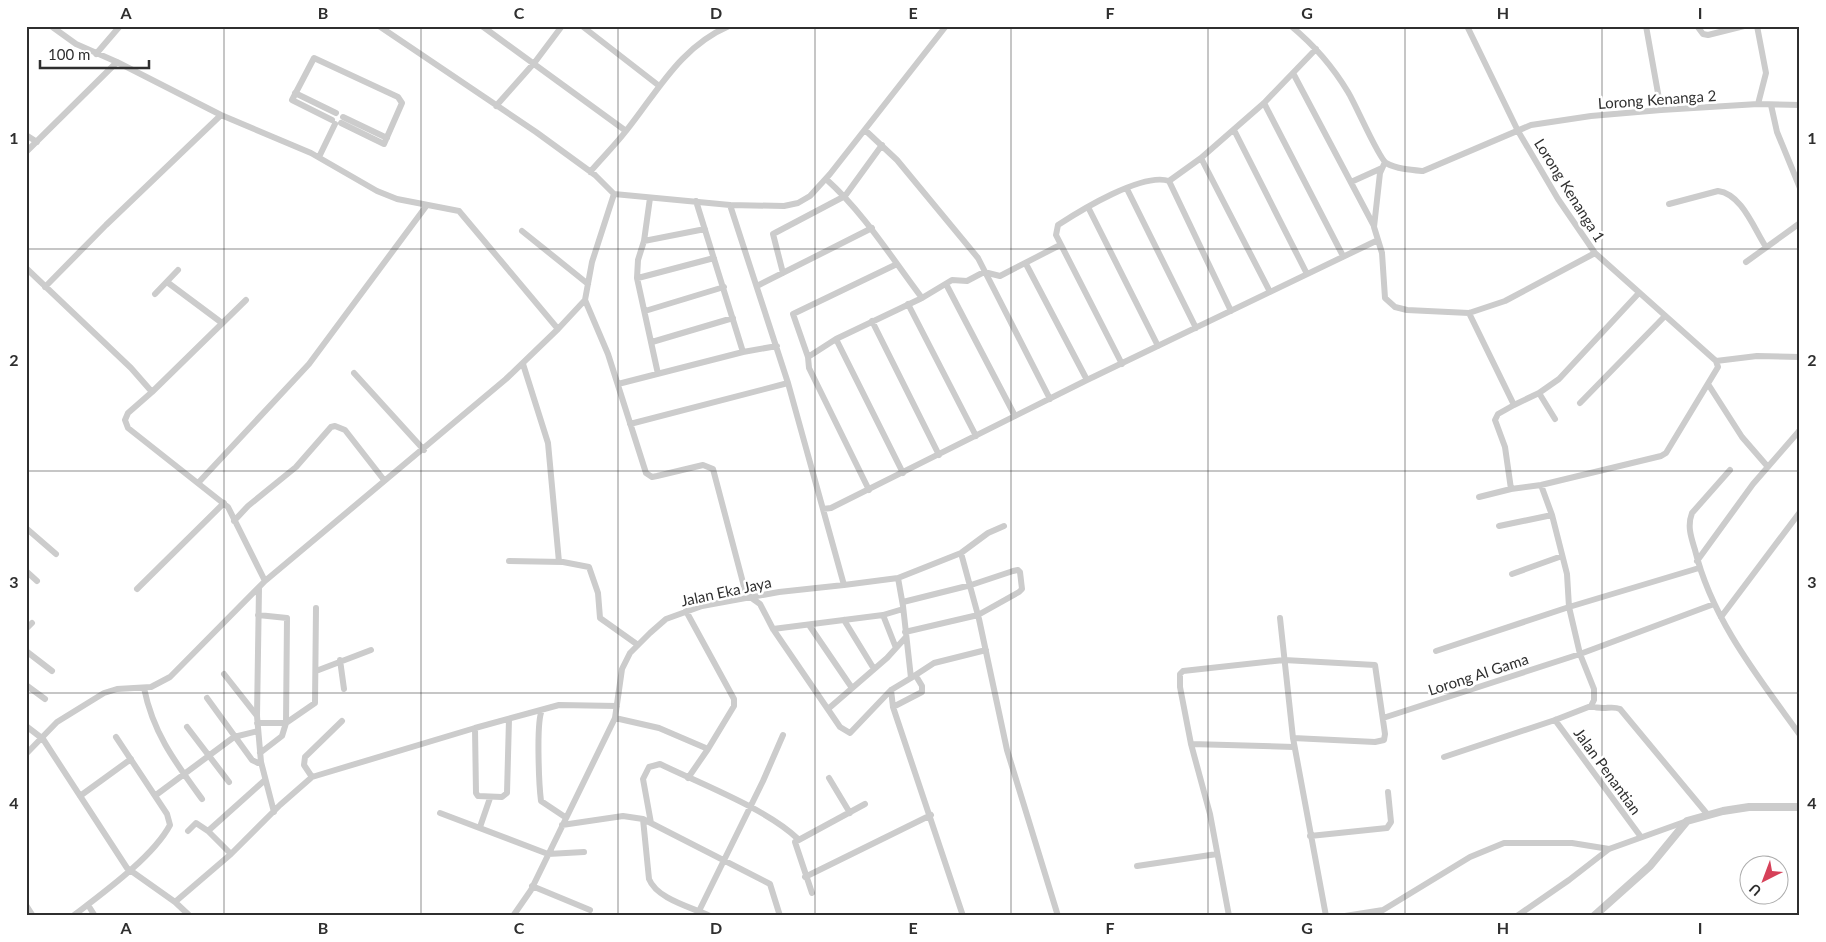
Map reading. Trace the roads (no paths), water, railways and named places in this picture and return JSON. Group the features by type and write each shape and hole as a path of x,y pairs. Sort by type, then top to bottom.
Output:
{"street":[{"path":"51,26 76,44 117,62 221,115 319,157 377,191 396,199 454,210 464,216 558,329"},
{"path":"96,54 120,26"},
{"path":"379,26 590,172 614,194 696,200 730,205 784,206 798,203 810,196 826,179 946,26"},
{"path":"482,26 535,62 626,130"},
{"path":"496,106 535,62 562,26"},
{"path":"582,26 658,86"},
{"path":"590,172 626,130 681,58 696,46 730,26"},
{"path":"1291,26 1316,49 1347,90 1363,118 1384,165 1374,227"},
{"name":"Lorong Kenanga 1","path":"1468,26 1518,131 1558,199 1595,253 1638,294 1716,361"},
{"path":"1646,26 1661,110"},
{"path":"1697,26 1708,35 1744,26"},
{"path":"1757,26 1766,73 1758,104"},
{"path":"1122,364 1060,245 1056,235 1058,225 1088,207 1127,189 1157,178 1169,181 1201,158 1234,130 1264,103 1316,49"},
{"path":"316,58 401,100 402,106 384,144 292,100 295,93 311,60 316,58"},
{"path":"26,152 117,62"},
{"path":"1293,73 1374,227 1382,253 1385,298 1388,303 1407,310 1469,313 1505,301 1595,253"},
{"path":"295,93 336,113 338,121 319,157"},
{"path":"1264,103 1343,256"},
{"name":"Lorong Kenanga 2","path":"1384,165 1423,171 1531,125 1591,116 1758,104 1800,105"},
{"path":"1771,105 1777,132 1800,188"},
{"path":"45,287 106,225 221,115"},
{"path":"865,130 882,145 917,184 978,258 1050,399"},
{"path":"1234,130 1307,274"},
{"path":"26,135 37,142"},
{"path":"784,273 772,237 776,231 845,196 882,145"},
{"path":"1201,158 1270,292"},
{"path":"1351,182 1384,165"},
{"path":"826,179 845,196 872,228 922,298"},
{"path":"1169,181 1231,311"},
{"path":"1127,189 1196,328"},
{"path":"1670,204 1718,191 1724,192 1739,204 1766,248"},
{"path":"614,194 592,262 585,300 618,384 644,468 652,477 702,465 713,469 748,597 760,604 773,629 840,727 850,733 891,690 934,663 986,650"},
{"path":"650,198 644,241 638,260 638,278 658,374"},
{"path":"696,200 743,352"},
{"path":"199,482 309,364 427,205"},
{"path":"730,205 777,346 844,585"},
{"path":"1088,207 1158,346"},
{"path":"1746,262 1800,223"},
{"path":"757,286 872,228"},
{"path":"644,241 706,229"},
{"path":"522,231 588,284"},
{"path":"823,509 831,508 869,490 1087,380 1378,240"},
{"path":"808,357 836,339 955,280 967,281 981,272 1000,276 1060,245"},
{"path":"1800,252 1800,262"},
{"path":"638,278 714,258"},
{"path":"869,490 809,368 808,357 794,314 897,264"},
{"path":"1026,264 1087,380"},
{"path":"26,268 131,368 152,392"},
{"path":"155,294 178,270"},
{"path":"167,282 222,323"},
{"path":"946,284 1015,416"},
{"path":"644,311 724,287"},
{"path":"1511,489 1505,447 1495,420 1498,414 1539,394 1559,379 1638,294"},
{"path":"246,300 128,413 125,420 128,428 199,482 228,507 265,581"},
{"path":"26,754 58,722 104,693 117,689 151,687 170,677 265,581 384,480 424,450 522,364 585,300"},
{"path":"908,304 976,436"},
{"path":"1469,313 1514,405"},
{"path":"1580,403 1665,316"},
{"path":"652,342 733,318"},
{"path":"872,321 939,455"},
{"path":"836,339 903,473"},
{"path":"618,384 743,352 777,346"},
{"path":"1479,497 1511,489 1541,485 1661,456 1666,453 1718,367 1716,361 1757,356 1800,357"},
{"path":"522,364 548,443 559,562"},
{"path":"354,373 424,450"},
{"path":"630,424 788,383"},
{"path":"1708,384 1742,437 1768,467"},
{"path":"1539,394 1554,419"},
{"path":"234,521 253,502 296,467 331,427 335,426 345,430 384,480"},
{"path":"1436,651 1698,564 1726,519 1800,430"},
{"path":"1730,470 1692,513 1689,521 1698,564 1714,604 1746,659 1800,735"},
{"path":"1444,757 1555,720 1590,706 1594,700 1594,689 1580,654 1569,606 1567,574 1552,516 1541,485"},
{"path":"137,589 224,503"},
{"path":"1721,617 1800,512"},
{"path":"1499,526 1552,516"},
{"name":"Jalan Eka Jaya","path":"513,916 532,886 615,718 622,669 630,653 666,619 686,611 748,597 898,578 961,553 988,533 1004,526"},
{"path":"26,528 56,554"},
{"path":"961,553 978,615 1007,750 1058,916"},
{"path":"1512,574 1562,556"},
{"path":"510,561 559,562 589,567 598,593 600,618 638,645"},
{"path":"773,629 883,615 903,606 1013,571 1020,572 1022,589 978,615 905,634 896,648 828,709"},
{"path":"26,572 37,581"},
{"path":"893,707 922,692 922,686 914,677 905,634 898,578"},
{"path":"259,588 257,720 261,762 274,812"},
{"name":"Lorong Al Gama","path":"1383,718 1580,654 1714,604"},
{"path":"224,674 257,720 286,723 315,702 316,608"},
{"path":"686,611 734,699 734,706 688,778"},
{"path":"258,615 284,616 288,620 286,723 282,736 260,753"},
{"path":"883,615 896,648"},
{"path":"1280,618 1294,747 1326,916"},
{"path":"844,620 874,669"},
{"path":"26,630 32,623"},
{"path":"809,625 852,688"},
{"path":"316,671 340,660 371,650"},
{"path":"26,661 29,653 52,671"},
{"path":"340,660 344,689"},
{"path":"1228,916 1210,814 1191,744 1179,677 1183,671 1284,660 1374,664 1383,718 1384,740 1380,742 1293,738"},
{"path":"26,685 45,700"},
{"path":"144,688 156,730 165,748 202,799"},
{"path":"891,690 893,707 931,815 963,916"},
{"path":"207,698 252,760 258,763 261,762"},
{"path":"175,902 231,854 312,777 542,710 550,706 574,704 617,706"},
{"path":"1590,706 1600,710 1620,708 1708,815"},
{"path":"542,710 540,717 542,801 565,817"},
{"path":"615,718 659,728 708,748"},
{"path":"475,728 476,794 490,798 502,797 507,793 509,719"},
{"name":"Jalan Penantian","path":"1555,720 1641,837"},
{"path":"312,777 304,765 305,757 342,721"},
{"path":"26,726 42,739 130,870 175,902 190,916"},
{"path":"187,727 229,782"},
{"path":"156,796 234,737 258,731"},
{"path":"699,911 750,808 783,734"},
{"path":"73,916 130,870 155,845 170,824 170,820 156,796 116,736"},
{"path":"1191,744 1294,747"},
{"path":"80,796 131,759"},
{"path":"651,823 644,779 649,767 660,764 785,827 798,839"},
{"path":"829,778 850,813"},
{"path":"208,831 265,780"},
{"path":"1310,836 1387,828 1391,822 1388,792"},
{"path":"480,827 490,798"},
{"path":"812,894 795,848 795,842 865,804"},
{"path":"1517,916 1569,880 1608,848 1708,815 1750,807 1800,807"},
{"path":"440,813 548,854 584,852"},
{"path":"805,877 931,815"},
{"path":"562,825 623,816 644,819 724,862 770,884 780,916"},
{"path":"644,819 651,885 656,890 710,916"},
{"path":"1594,916 1650,866 1686,821"},
{"path":"188,831 196,823 208,831 231,854"},
{"path":"1345,916 1384,913 1470,857 1504,843 1572,843 1608,848"},
{"path":"1137,866 1217,854"},
{"path":"532,886 590,910"},
{"path":"26,905 33,916"},
{"path":"88,905 95,916"}]}
